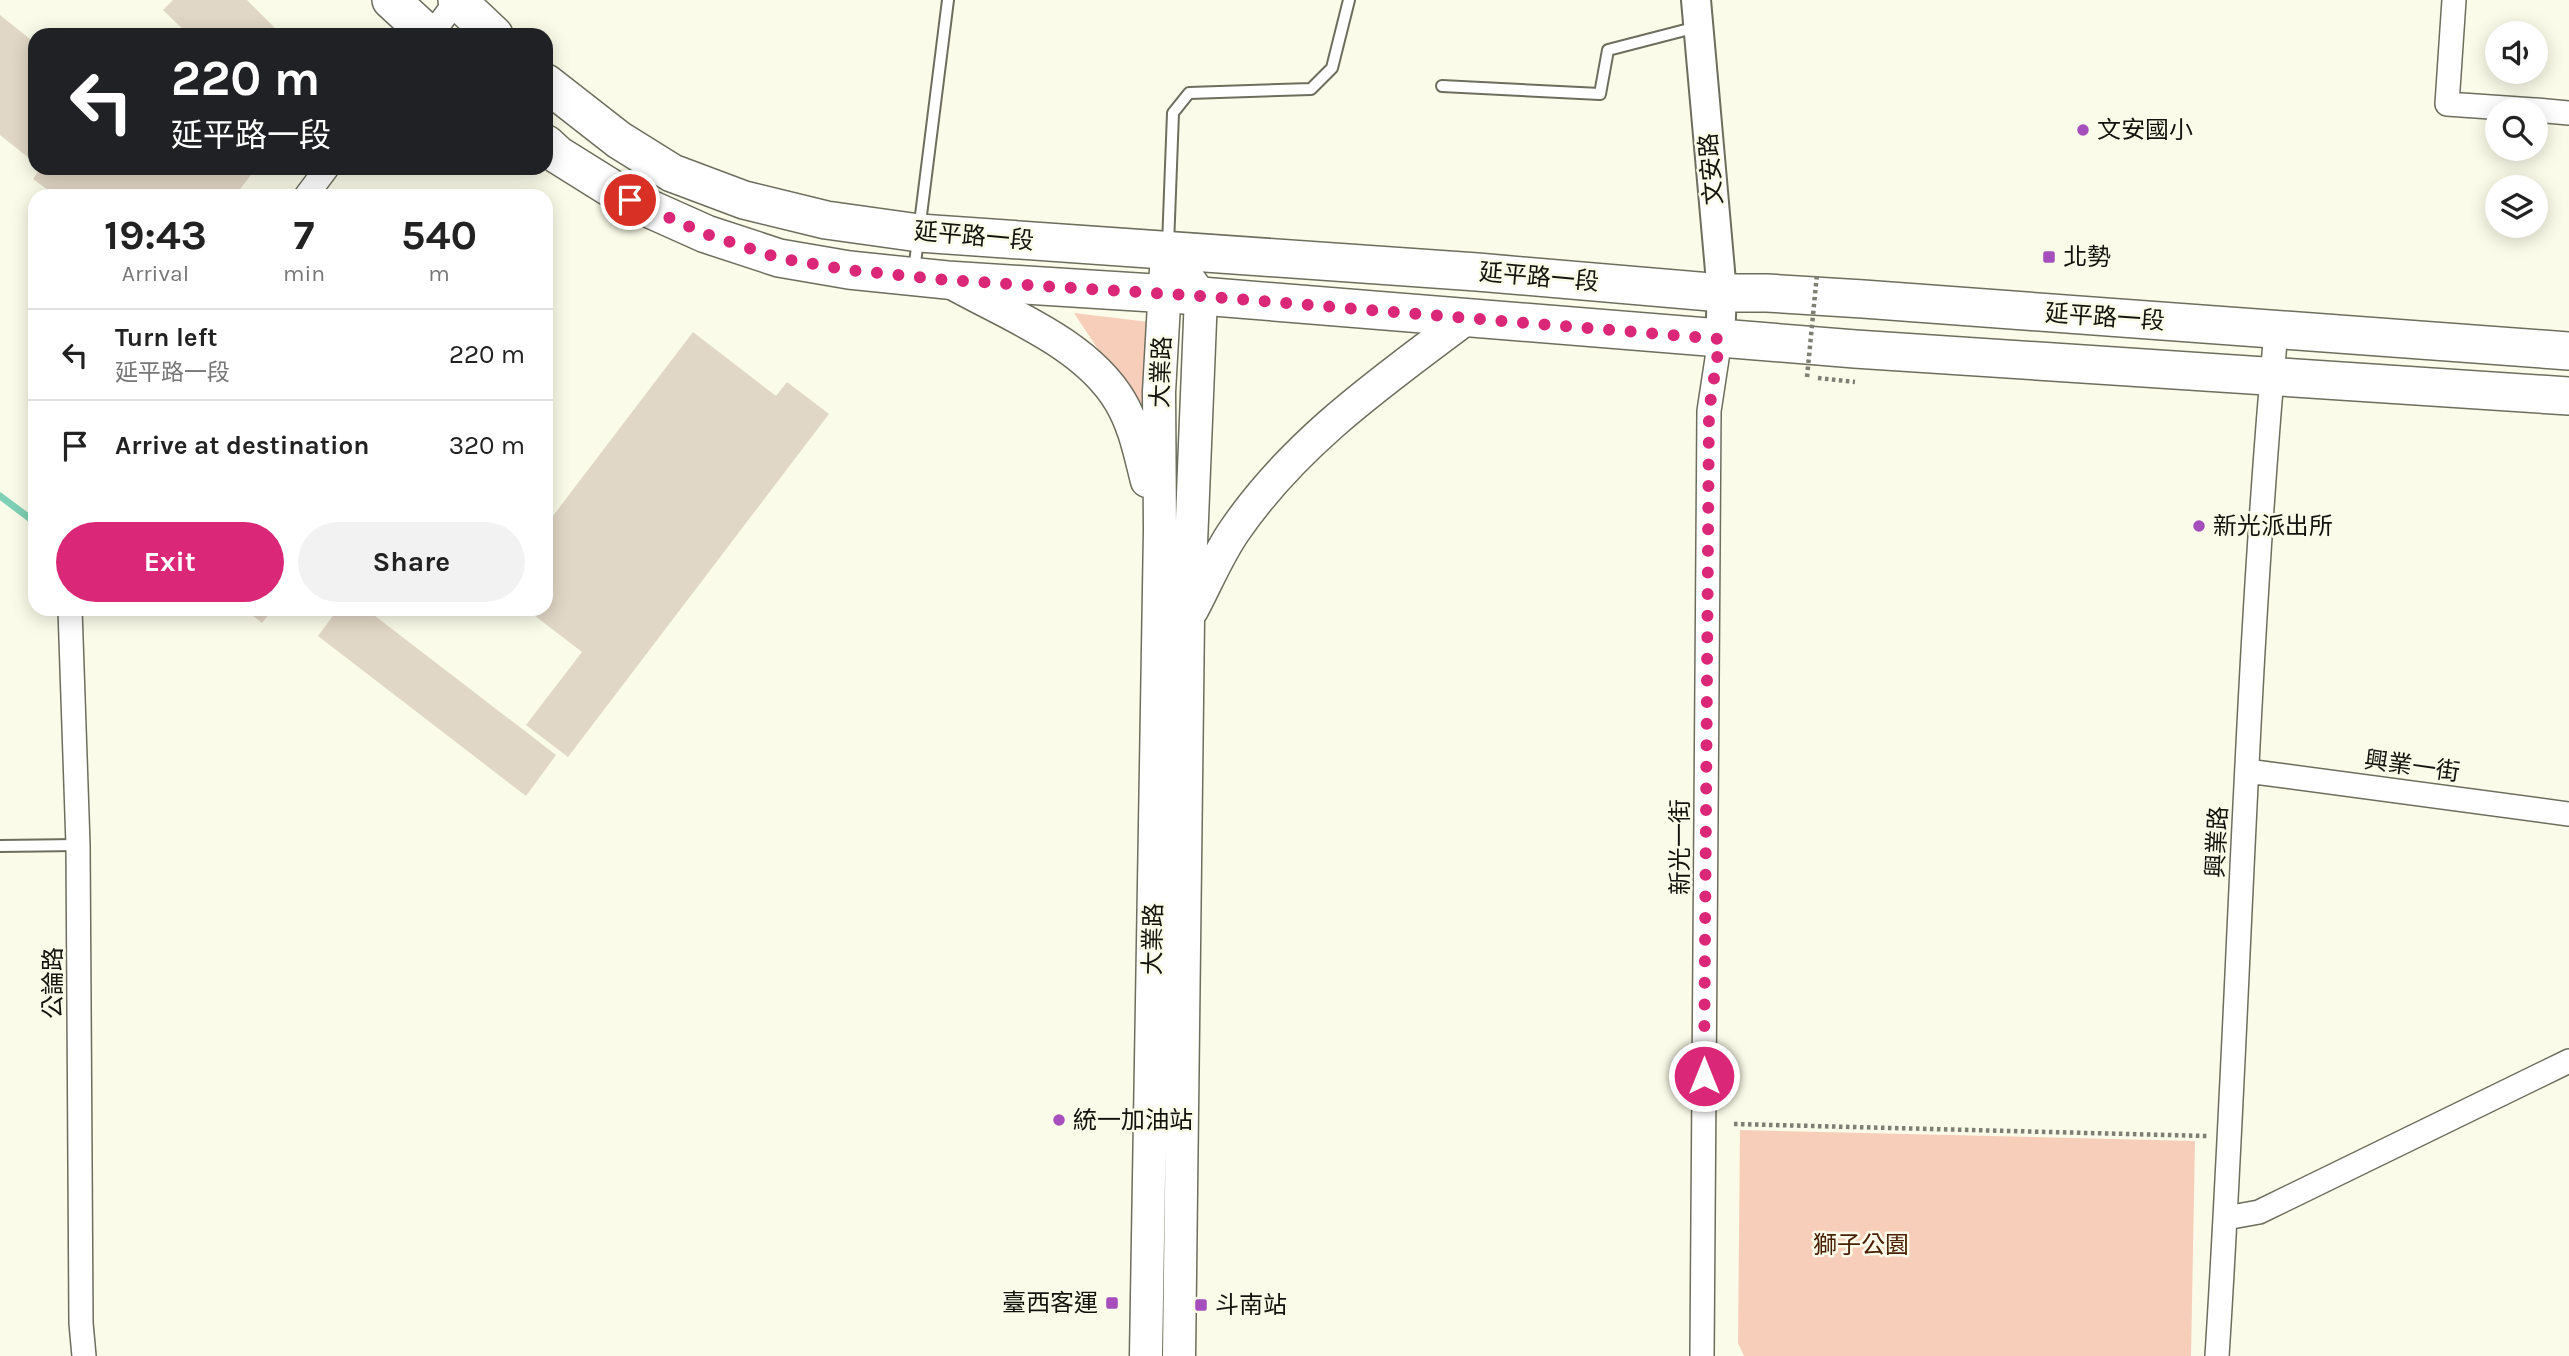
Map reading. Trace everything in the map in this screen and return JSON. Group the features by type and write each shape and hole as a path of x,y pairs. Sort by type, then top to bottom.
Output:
{"main road":[{"path":"391,0 422,28"},
{"path":"457,0 487,28"},
{"name":"延平路一段","path":"553,88 619,140 672,173 744,200 825,220 919,233 1477,272 1722,293 1863,299 2569,351"},
{"name":"延平路一段","path":"553,150 630,200 706,234 779,258 849,270 930,279 1201,296 1720,339 2569,396"},
{"path":"673,219 691,180"},
{"path":"1168,251 1201,296"},
{"name":"大業路","path":"1168,251 1159,392 1160,530 1171,791 1181,1162 1179,1356"},
{"path":"930,279 1043,330 1092,366 1119,400 1135,434 1160,530"},
{"name":"大業路","path":"1146,1356 1149,1164 1171,791 1188,618 1201,296"},
{"path":"1188,618 1235,530 1294,456 1354,402 1468,317"},
{"path":"1149,1164 1181,1162"}],"street":[{"path":"435,28 457,0"},
{"path":"2454,0 2447,104 2485,107"},
{"name":"文安路","path":"1698,13 1722,293 1720,339"},
{"path":"2548,111 2569,113"},
{"name":"興業路","path":"2217,1356 2247,771 2276,331"},
{"name":"新光一街","path":"1702,1356 1709,411 1720,339"},
{"name":"公論路","path":"70,616 78,845 81,1323 84,1356"},
{"name":"興業一街","path":"2247,771 2569,814"},
{"path":"2226,1218 2259,1212 2569,1061"}],"lane":[{"path":"930,279 919,233 948,0"},
{"path":"1168,251 1173,113 1189,93 1311,89 1332,68 1349,0"},
{"path":"1441,86 1600,94 1608,50 1698,13"},
{"path":"0,846 78,845"}],"path":[{"path":"1807,377 1817,274"},
{"path":"1734,1124 2208,1136"}],"green space":[{"path":"1074,313 1149,322 1145,420"},
{"name":"獅子公園","path":"1740,1130 2195,1141 2191,1356 1744,1356 1738,1343"}],"building":[{"path":"173,0 247,0 275,28 182,28 163,10"},
{"path":"0,15 28,37 28,157 0,135"},
{"path":"36,175 251,175 240,189 47,189 33,179"},
{"path":"693,332 776,396 787,382 829,414 568,757 526,725 582,652 535,616 553,616 553,516"},
{"path":"253,616 268,616 262,623"},
{"path":"333,616 375,616 556,755 526,796 318,636"}],"waterway":[{"path":"0,496 28,517"}],"place":[{"name":"文安國小","path":"2083,130"},
{"name":"北勢","path":"2049,257"},
{"name":"新光派出所","path":"2199,526"},
{"name":"統一加油站","path":"1059,1120"},
{"name":"臺西客運","path":"1112,1303"},
{"name":"斗南站","path":"1201,1305"}],"route":[{"path":"630,200 706,234 779,258 849,270 947,280 1201,296 1720,339 1709,411 1704,1076"}]}
